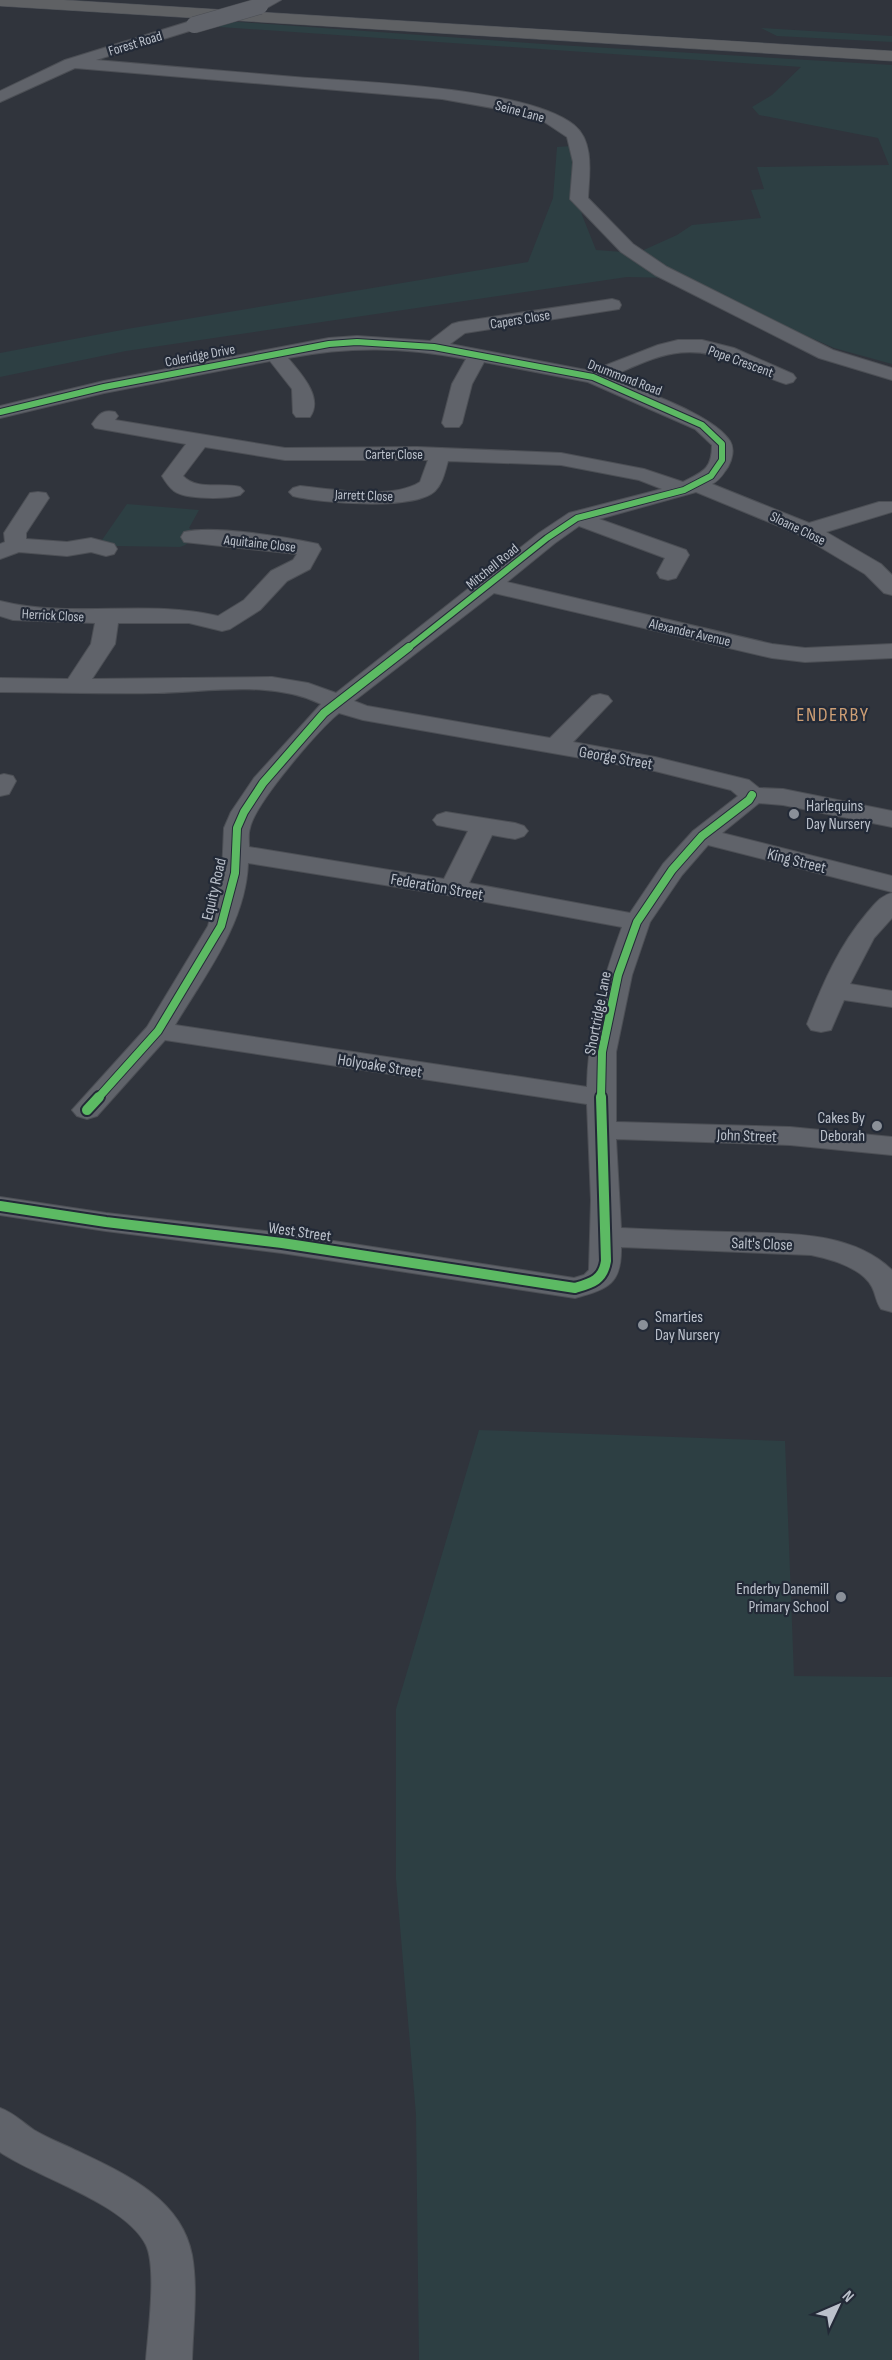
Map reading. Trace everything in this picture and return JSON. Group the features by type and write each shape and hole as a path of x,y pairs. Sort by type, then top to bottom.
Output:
{"highway":[{"path":"100,0 892,46"},
{"path":"0,1 892,56"}],"street":[{"name":"Forest Road","path":"0,97 37,77 71,63 267,3"},
{"name":"Seine Lane","path":"71,63 415,92 506,105 537,113 560,123 573,134 581,156 579,199 637,255 656,268 826,354 892,374"},
{"name":"Capers Close","path":"434,347 459,328 612,305"},
{"name":"Coleridge Drive","path":"0,412 104,387 329,344 357,342 407,344"},
{"name":"Drummond Road","path":"407,344 592,377 702,425 722,444 722,460 711,476 689,487"},
{"name":"Pope Crescent","path":"592,377 664,349 690,345 716,350 786,378"},
{"path":"275,355 302,388 303,413"},
{"path":"447,419 462,384 478,356"},
{"name":"Carter Close","path":"105,420 200,440 285,454 440,455 561,459 689,487"},
{"path":"200,440 172,476 182,487 190,490 233,491"},
{"name":"Jarrett Close","path":"300,492 390,498 418,494 428,485 440,455"},
{"name":"Mitchell Road","path":"336,703 490,585 547,538 578,518 689,487"},
{"name":"Sloane Close","path":"689,487 808,530 873,569 892,588"},
{"path":"38,498 8,548 67,549 97,544"},
{"path":"808,530 887,507"},
{"path":"578,518 680,560"},
{"name":"Aquitaine Close","path":"107,618 189,616 215,629 252,605 279,576 302,564 310,549 237,539 191,538"},
{"name":"Alexander Avenue","path":"490,585 772,651 805,655 892,651"},
{"name":"Herrick Close","path":"0,608 13,613 107,618"},
{"path":"77,685 83,672 104,644 107,618"},
{"path":"0,685 266,684 308,690 336,703"},
{"path":"555,747 600,701"},
{"name":"George Street","path":"336,703 363,713 655,764 740,785 752,795 783,797 892,819"},
{"name":"Equity Road","path":"87,1110 158,1031 221,926 235,873 237,828 262,783 313,724 336,703"},
{"name":"Shortridge Lane","path":"595,1282 603,1272 607,1237 601,1130 602,1052 618,975 637,922 672,870 702,836 749,800 752,795"},
{"path":"446,820 515,831"},
{"path":"453,888 483,827"},
{"name":"King Street","path":"702,836 892,884"},
{"name":"Federation Street","path":"237,853 453,888 637,922"},
{"path":"821,1024 841,972 863,935 892,901"},
{"path":"835,990 892,999"},
{"name":"Holyoake Street","path":"158,1031 602,1098"},
{"name":"John Street","path":"601,1130 790,1136 892,1146"},
{"name":"West Street","path":"0,1206 106,1222 282,1243 575,1288 595,1282"},
{"name":"Salt's Close","path":"607,1237 811,1245 837,1250 862,1262 880,1276 891,1295 892,1302"},
{"path":"0,2126 33,2150 106,2186 136,2206 156,2224 168,2247 171,2286 169,2360"}],"shaded area":[{"path":"226,21 558,45 892,65 892,364 834,348 675,278 627,277 126,351 0,377 0,353 127,329 528,262 553,198 557,147 572,146 582,215 596,250 637,253 677,235 692,225 761,218 751,190 764,189 757,167 889,165 878,138 759,115 752,107 772,95 801,67 205,26"},
{"path":"761,28 892,36 892,42 777,36"},
{"path":"127,504 199,510 189,528 194,532 192,537 180,547 116,546 106,549 95,539 102,540"},
{"path":"479,1430 785,1441 794,1676 892,1677 892,2360 419,2360 416,2115 396,1879 396,1709"}],"cycle path":[{"path":"0,412 104,387 329,344 357,342 434,347 593,377 702,425 722,444 722,460 711,476 684,490 577,518 547,538 324,713 263,783 244,812 237,828 235,873 221,926 158,1031 87,1110"},
{"path":"0,1206 106,1222 282,1243 575,1288 595,1282 604,1272 606,1261 606,1200 601,1130 602,1052 618,975 637,922 672,870 702,836 749,800 752,795"}],"place":[{"name":"Harlequins Day Nursery","path":"794,814"},
{"name":"Cakes By Deborah","path":"877,1126"},
{"name":"Smarties Day Nursery","path":"643,1325"},
{"name":"Enderby Danemill Primary School","path":"841,1597"}],"district":[{"name":"ENDERBY","path":"833,714"}]}
